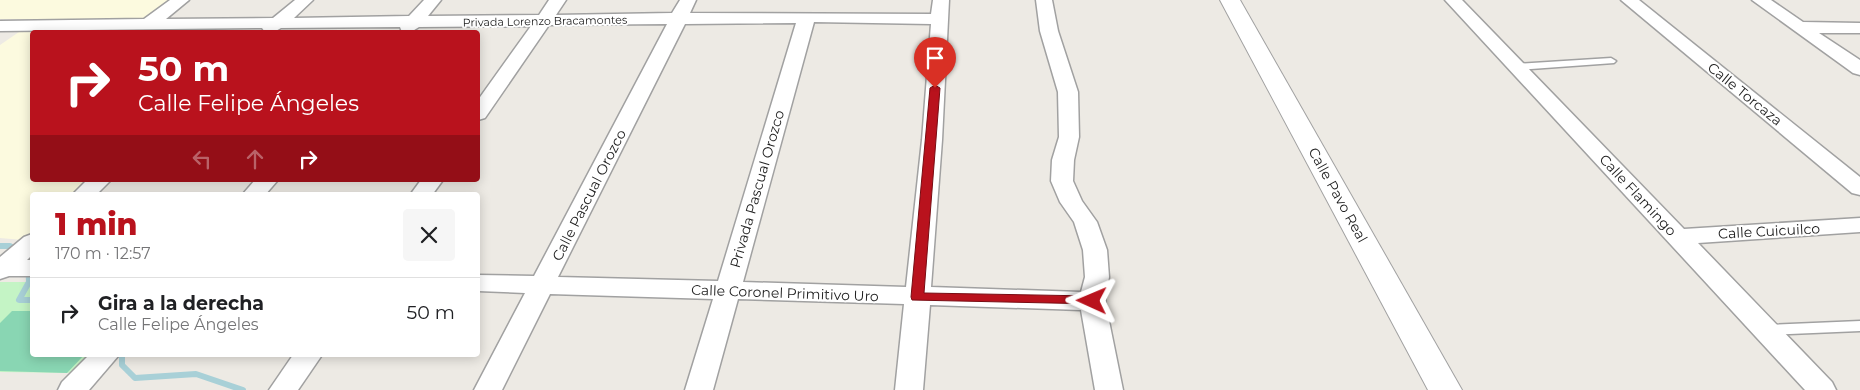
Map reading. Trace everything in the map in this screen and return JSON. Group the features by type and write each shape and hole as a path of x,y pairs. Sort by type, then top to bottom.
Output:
{"street":[{"path":"147,25 181,0"},
{"path":"270,28 305,0"},
{"path":"408,27 433,0"},
{"path":"480,111 558,0"},
{"path":"833,18 836,0"},
{"path":"1044,0 1049,31 1068,92 1069,137 1063,160 1062,181 1071,202 1085,222 1095,250 1097,277 1092,301 1109,390"},
{"name":"Calle Pavo Real","path":"1230,0 1445,390"},
{"name":"Calle Flamingo","path":"1453,0 1822,390"},
{"name":"Calle Torcaza","path":"1629,0 1860,188"},
{"path":"1760,0 1860,69"},
{"name":"Privada Lorenzo Bracamontes","path":"4,29 147,25 270,28 408,27 542,21 684,10 806,18 833,18 940,10"},
{"name":"Calle Pascual Orozco","path":"488,390 684,10"},
{"path":"909,390 940,10"},
{"name":"Privada Pascual Orozco","path":"699,390 806,18"},
{"path":"1799,27 1860,28"},
{"path":"86,192 98,182"},
{"path":"256,192 265,182"},
{"name":"Calle Cuicuilco","path":"1678,237 1860,225"},
{"path":"1,269 30,244"},
{"path":"1,269 30,268"},
{"name":"Calle Coronel Primitivo Uro","path":"480,282 728,292 1092,301"},
{"path":"72,390 103,357"},
{"path":"283,390 307,357"}],"lane":[{"path":"1516,67 1612,61"},
{"path":"1765,330 1860,326"}],"shaded area":[{"path":"0,0 169,0 143,19 0,19"},
{"path":"19,32 30,32 30,182 89,182 77,192 30,192 30,233 23,240 0,238 0,45"}],"green space":[{"path":"0,282 30,282 30,357 95,357 81,373 0,372"},
{"path":"12,311 30,311 30,357 82,357 67,373 0,371 0,323"}],"waterway":[{"path":"0,246 10,246 28,258 29,282 19,300 30,300"},
{"path":"122,357 122,365 135,378 196,374 243,390"}],"route":[{"path":"935,88 917,297 1092,301"}]}
